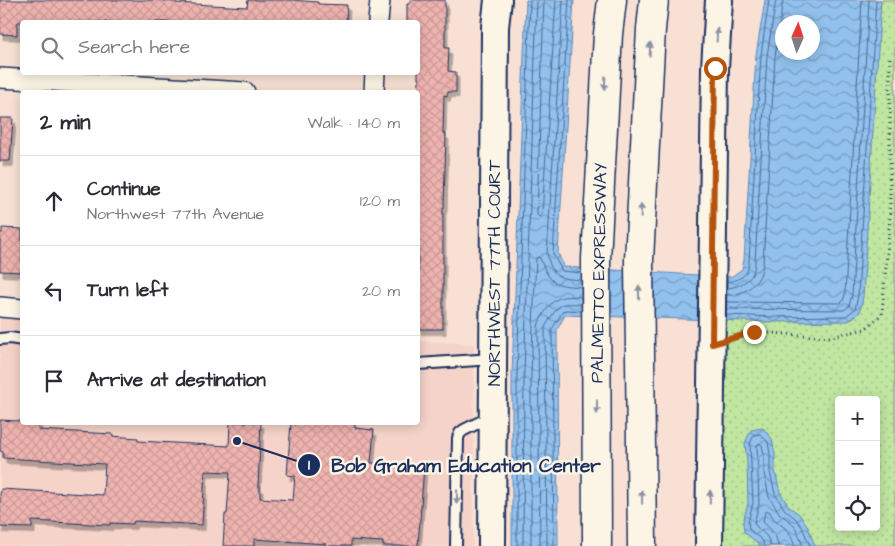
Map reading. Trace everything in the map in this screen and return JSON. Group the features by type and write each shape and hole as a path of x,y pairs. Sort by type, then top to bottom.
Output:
{"highway":[{"name":"PALMETTO EXPRESSWAY","path":"598,546 596,259 608,34 612,0"},
{"path":"642,546 638,260 654,0"}],"street":[{"path":"378,20 380,0"},
{"name":"NORTHWEST 77TH COURT","path":"492,546 495,27 498,0"},
{"path":"709,546 715,68 719,0"},
{"path":"374,90 375,75"},
{"path":"0,78 210,90"},
{"path":"0,307 20,309"}],"lane":[{"path":"0,339 20,340"},
{"path":"420,364 493,359"},
{"path":"456,546 458,438 464,430 493,415"}],"path":[{"path":"712,335 754,332 831,338 865,329 882,314 890,217 890,57"}],"shaded area":[{"path":"0,317 20,318 20,425 420,425 420,341 474,344 473,546 0,546"}],"green space":[{"path":"866,0 895,0 895,546 723,546 724,315"}],"water":[{"path":"526,0 574,0 558,253 564,267 731,277 742,269 744,260 756,55 765,0 881,0 863,297 860,312 849,321 774,322 565,315 557,330 558,546 512,546 512,374"},
{"path":"763,428 772,439 775,454 775,471 780,492 789,507 799,514 807,525 815,546 761,546 744,532 743,522 748,503 745,443 751,430"}],"building":[{"path":"0,0 164,0 176,3 247,7 248,0 291,0 318,2 318,4 347,5 346,20 20,20 20,22 17,22 17,35 0,34"},
{"path":"410,0 445,0 445,48 449,48 448,71 456,72 456,92 448,92 447,96 444,95 443,133 446,134 443,208 443,329 420,329 420,90 418,75 420,75 420,20 407,20 407,4 410,4"},
{"path":"0,118 13,118 10,161 0,161"},
{"path":"2,228 20,229 20,272 0,271 0,233 2,233"},
{"path":"0,420 20,421 20,425 39,425 38,430 113,434 112,436 138,438 138,441 229,446 230,425 261,425 258,486 260,486 260,498 293,500 295,476 287,475 291,425 355,425 355,428 374,430 371,463 424,466 418,546 383,546 383,542 351,540 351,546 325,546 326,544 254,539 254,546 223,546 230,472 205,471 202,525 134,521 133,524 110,523 110,525 32,521 32,528 0,527 1,489 103,495 105,464 3,458 3,452 0,451"}],"place":[{"name":"Bob Graham Education Center","path":"237,441"}],"route":[{"path":"715,68 712,344 754,332"}]}
